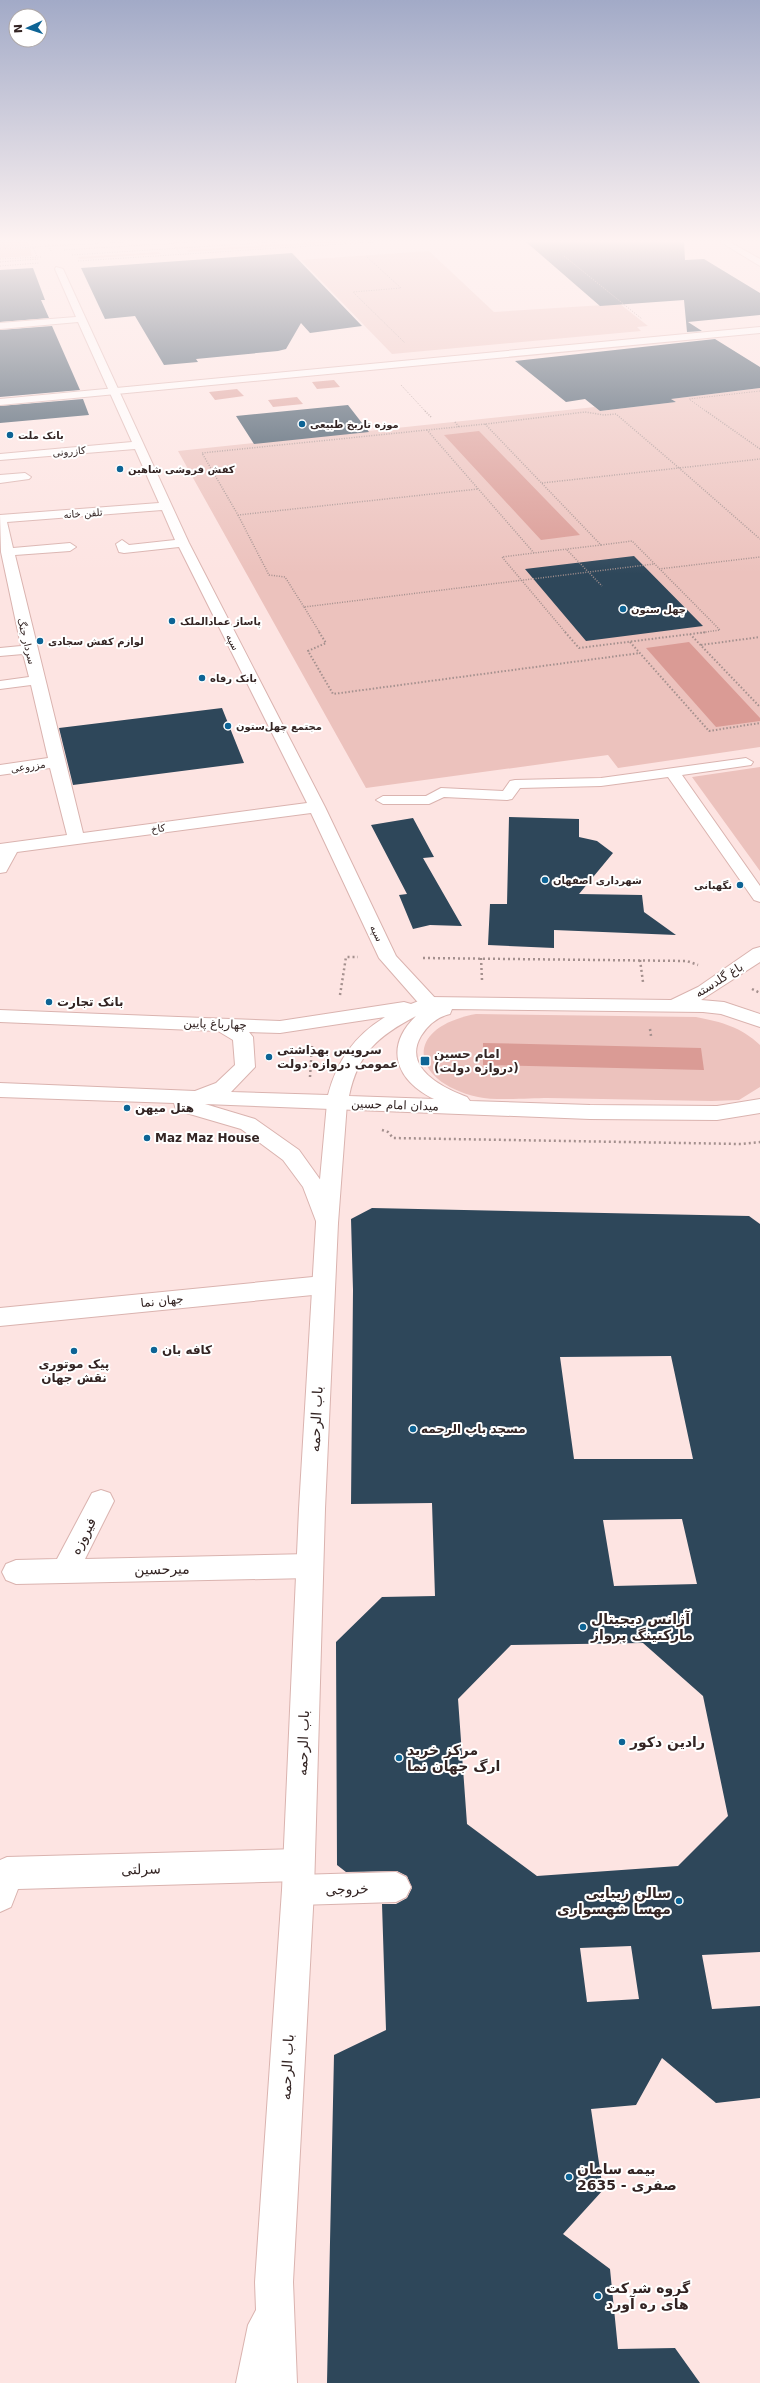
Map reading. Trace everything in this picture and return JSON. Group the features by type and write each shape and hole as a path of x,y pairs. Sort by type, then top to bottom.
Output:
{"street":[{"name":"سپه","path":"96,352 184,543 317,807 388,958 429,1003"},
{"path":"0,403 520,352"},
{"name":"کازرونی","path":"0,457 139,445"},
{"path":"0,479 25,477"},
{"name":"تلفن خانه","path":"0,519 167,506"},
{"name":"سردار جنگ","path":"0,519 29,649 76,839"},
{"path":"122,544 124,549 184,543"},
{"path":"7,552 70,547"},
{"path":"0,652 29,649"},
{"path":"0,685 37,680"},
{"name":"مزروعی","path":"0,770 56,762"},
{"name":"کاخ","path":"5,848 317,807"},
{"path":"0,868 5,848"},
{"name":"باغ گلدسته","path":"677,1004 728,976 760,953"},
{"name":"میدان امام حسین","path":"760,1021 724,1008 677,1004 429,1003 391,1020 372,1035 352,1056 341,1081 337,1103 717,1113 760,1106"},
{"name":"چهارباغ پایین","path":"0,1016 280,1027 429,1003"},
{"name":"میدان امام حسین","path":"482,1004 436,1012 420,1023 410,1034 406,1048 408,1062 414,1075 427,1087 444,1097 482,1108"},
{"path":"194,1098 223,1088 245,1067 243,1037 223,1025"},
{"path":"0,1090 337,1103"},
{"path":"157,1097 248,1124 291,1155 313,1184 327,1223"},
{"name":"باب الرحمه","path":"277,2383 274,2282 298,1878 309,1566 323,1285 337,1103"},
{"path":"717,1113 760,1116"},
{"name":"جهان نما","path":"0,1317 323,1285"},
{"name":"فیروزه","path":"64,1571 101,1501"},
{"name":"میرحسین","path":"16,1572 309,1566"},
{"name":"سرلتی","path":"0,1896 7,1873 298,1878"},
{"path":"256,2383 274,2282"}],"lane":[{"path":"115,392 539,352"},
{"path":"383,800 429,800 440,792 507,796 515,784 601,782 746,762"},
{"path":"672,772 760,897"},
{"name":"خروجی","path":"298,1878 396,1887"}],"path":[{"path":"415,352 424,361"},
{"path":"384,367 432,418"},
{"path":"760,391 689,399 760,450"},
{"path":"640,653 333,694 308,651 326,643 285,576 268,575 238,515 202,453 460,427 585,412 604,415 616,414 760,539"},
{"path":"455,422 460,427"},
{"path":"485,424 601,545"},
{"path":"427,430 534,553"},
{"path":"542,483 760,459"},
{"path":"238,515 478,489"},
{"path":"632,542 720,630 579,648 502,557 601,545 632,542"},
{"path":"566,549 602,586"},
{"path":"659,569 760,557"},
{"path":"304,607 654,564"},
{"path":"690,634 760,707"},
{"path":"701,645 760,637"},
{"path":"629,642 709,731 760,723"},
{"path":"388,958 687,961 728,976 760,993"},
{"path":"335,1126 376,1128 388,1132 393,1138 741,1144 760,1142"}],"shaded area":[{"path":"390,352 411,352 392,354"},
{"path":"334,380 340,387 317,389 312,382"},
{"path":"760,388 760,747 618,768 608,755 366,788 178,451 595,407 600,411 676,402 671,399"},
{"path":"237,389 244,396 215,400 209,392"},
{"path":"297,397 303,404 273,407 268,400"},
{"path":"479,431 580,535 541,540 444,435"},
{"path":"689,642 760,718 760,721 716,727 646,648"},
{"path":"760,767 760,871 692,777"},
{"path":"476,1014 696,1017 714,1021 731,1026 746,1034 760,1045 760,1087 739,1100 712,1101 548,1098 503,1099 478,1097 456,1090 439,1080 428,1068 424,1055 426,1042 435,1031 452,1021"},
{"path":"483,1043 701,1048 704,1070 483,1065"}],"building":[{"path":"0,352 63,352 80,390 0,397"},
{"path":"156,352 266,352 196,359 198,362 164,365"},
{"path":"595,352 736,352 760,367 760,388 671,399 676,402 600,411 585,399 566,402 515,361"},
{"name":"بانک ملت","path":"83,399 89,415 0,423 0,406"},
{"name":"موزه تاریخ طبیعی","path":"348,405 369,432 254,444 236,416"},
{"name":"چهل ستون","path":"634,556 703,626 586,641 525,569"},
{"path":"222,708 244,763 73,785 59,728"},
{"name":"شهرداری اصفهان","path":"509,817 579,819 579,837 597,841 613,853 579,894 642,895 644,912 676,935 554,930 554,948 488,945 490,904 507,904"},
{"path":"413,818 434,857 423,858 462,926 430,925 413,929 399,895 407,894 371,825"},
{"name":"مرکز خرید ارگ جهان نما","path":"372,1208 749,1216 760,1224 760,1952 702,1955 712,2009 760,2006 760,2098 716,2103 662,2058 636,2105 591,2109 603,2190 563,2234 610,2269 618,2349 675,2348 700,2383 327,2383 334,2055 386,2030 382,1904 396,1904 407,1898 412,1888 407,1876 397,1871 346,1872 337,1865 336,1642 382,1597 435,1596 432,1503 351,1504 353,1290 351,1219","holes":["671,1356 693,1459 574,1459 560,1357","682,1519 697,1584 614,1586 603,1520","643,1643 703,1696 728,1816 678,1866 537,1876 467,1824 458,1699 511,1645","631,1946 639,1999 587,2002 580,1948"]}],"place":[{"name":"موزه تاریخ طبیعی","path":"302,424"},
{"name":"بانک ملت","path":"10,435"},
{"name":"کفش فروشی شاهین","path":"120,469"},
{"name":"چهل ستون","path":"623,609"},
{"name":"پاساژ عمادالملک","path":"172,621"},
{"name":"لوازم کفش سجادی","path":"40,641"},
{"name":"بانک رفاه","path":"202,678"},
{"name":"مجتمع چهل‌ستون","path":"228,726"},
{"name":"شهرداری اصفهان","path":"545,880"},
{"name":"نگهبانی","path":"740,885"},
{"name":"بانک تجارت","path":"49,1002"},
{"name":"سرویس بهداشتی عمومی دروازه دولت","path":"269,1057"},
{"name":"امام حسین (دروازه دولت)","path":"425,1061"},
{"name":"هتل میهن","path":"127,1108"},
{"name":"Maz Maz House","path":"147,1138"},
{"name":"کافه بان","path":"154,1350"},
{"name":"پیک موتوری نقش جهان","path":"74,1351"},
{"name":"مسجد باب الرحمه","path":"413,1429"},
{"name":"آژانس دیجیتال مارکتینگ پرواز","path":"583,1627"},
{"name":"رادین دکور","path":"622,1742"},
{"name":"مرکز خرید ارگ جهان نما","path":"399,1758"},
{"name":"سالن زیبایی مهسا شهسواری","path":"679,1901"},
{"name":"بیمه سامان 2635 - صفری","path":"569,2177"},
{"name":"گروه شرکت های ره آورد","path":"598,2296"}]}
